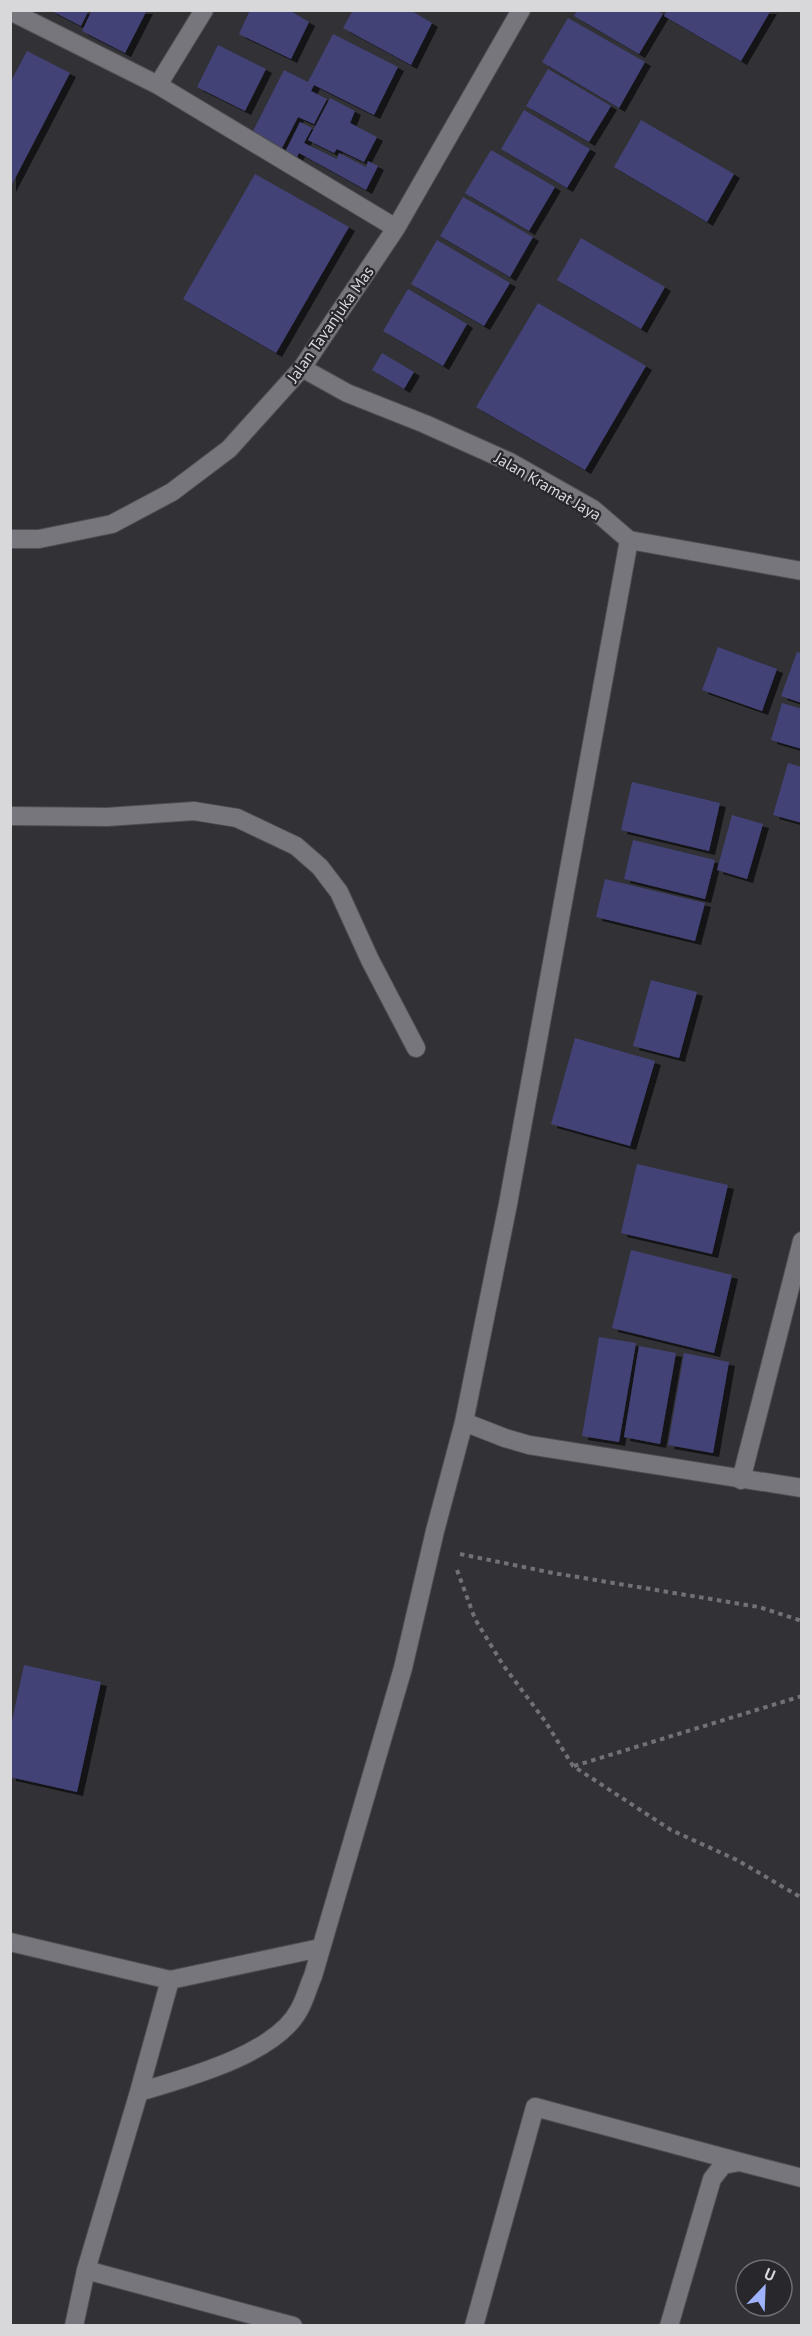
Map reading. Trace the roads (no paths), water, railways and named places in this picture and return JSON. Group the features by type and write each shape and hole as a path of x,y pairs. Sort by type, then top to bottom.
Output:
{"street":[{"path":"158,85 204,10"},
{"name":"Jalan Tavanjuka Mas","path":"10,539 39,540 112,524 172,492 229,449 302,368 396,228 521,10"},
{"path":"10,11 158,85 396,228"},
{"name":"Jalan Kramat Jaya","path":"302,368 347,393 425,424 510,462 593,509 629,540"},
{"path":"139,2092 232,2061 278,2035 298,2012 313,1976 403,1668 435,1531 464,1422 508,1204 629,540 801,571"},
{"path":"10,816 106,817 194,811 237,818 297,846 320,867 339,892 370,960 416,1048"},
{"path":"741,1480 801,1241"},
{"path":"464,1422 529,1445 801,1488"},
{"path":"10,1942 170,1980 320,1948"},
{"path":"74,2325 86,2270 170,1980"},
{"path":"474,2325 535,2107 801,2178"},
{"path":"669,2325 712,2179 723,2165 740,2162"},
{"path":"86,2270 293,2325"}]}
